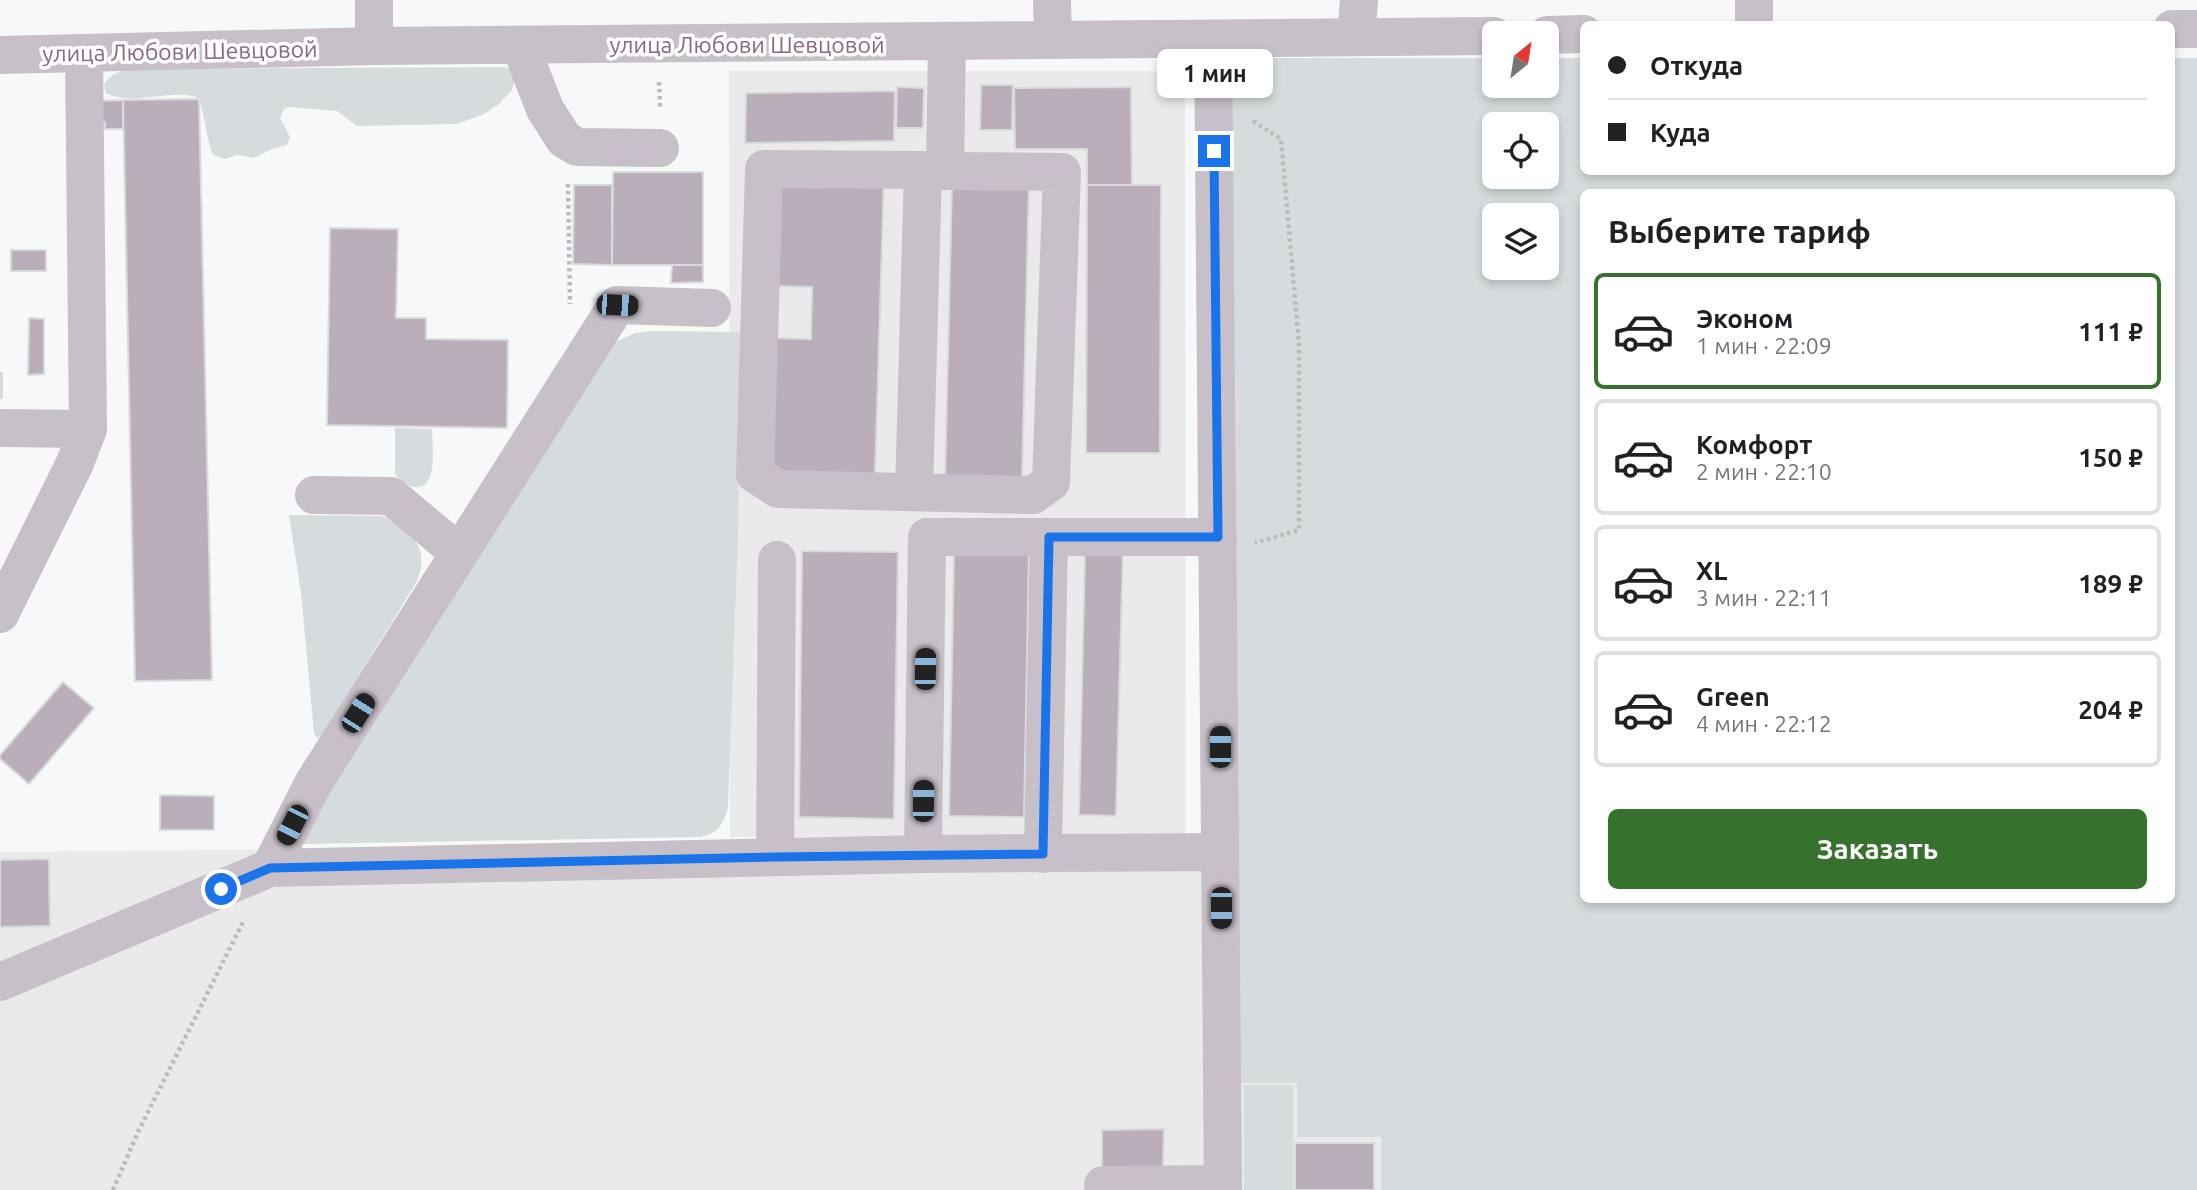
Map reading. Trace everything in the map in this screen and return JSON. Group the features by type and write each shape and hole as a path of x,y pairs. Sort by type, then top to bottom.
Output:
{"street":[{"path":"374,0 374,46"},
{"path":"1052,0 1053,40"},
{"path":"1356,37 1359,0"},
{"path":"1754,0 1754,21"},
{"path":"2168,0 2168,21"},
{"path":"2175,29 2197,29"},
{"path":"1559,35 1580,34"},
{"name":"улица Любови Шевцовой","path":"0,55 374,46 1482,36"},
{"path":"1103,1185 1223,1187 1213,39"},
{"path":"914,492 934,171 947,42"},
{"path":"520,45 545,108 564,139 577,147 660,148"},
{"path":"0,614 75,463 88,429 84,54"},
{"path":"764,169 934,171 1062,172 1051,482 1033,495 778,489 755,474 764,169"},
{"path":"270,868 314,782 617,305 712,308"},
{"path":"0,428 88,429"},
{"path":"314,495 391,496 460,553"},
{"path":"923,854 927,537 1049,537 1218,546"},
{"path":"1043,854 1049,537"},
{"path":"775,857 777,560"},
{"path":"0,982 270,868 923,854 1220,852"}],"path":[{"path":"1214,95 1280,139 1299,344 1299,530 1218,546"},
{"path":"568,181 570,312"},
{"path":"113,1190 138,1132 270,868"}],"shaded area":[{"path":"1251,58 1482,58 1482,98 1559,98 1559,58 1580,58 1580,175 2175,175 2175,58 2197,58 2197,1190 1381,1190 1381,1137 1297,1137 1297,1083 1239,1083 1228,77 1240,63"},
{"path":"131,69 510,69 515,80 512,90 499,104 484,114 457,124 357,126 337,111 289,107 284,109 280,118 290,137 287,145 254,158 237,155 225,159 213,155 196,97 117,97 106,93 104,85 112,76"},
{"path":"729,71 1185,71 1186,837 730,837"},
{"path":"741,332 738,530 728,808 722,824 712,833 701,837 303,844 314,803 607,346 635,333"},
{"path":"395,428 432,429 431,474 422,486 408,485 395,474"},
{"path":"289,515 381,516 406,531 416,542 422,560 417,581 322,736 317,738 314,733 301,593"},
{"path":"1278,839 1580,899 1580,903 2175,903 2175,845 2197,1190 0,1190 0,852"},
{"path":"1244,1085 1293,1085 1293,1190 1244,1190"}],"building":[{"path":"981,85 1013,85 1012,130 980,130"},
{"path":"897,87 924,88 923,128 896,128"},
{"path":"1131,87 1132,185 1087,185 1087,149 1015,149 1014,88"},
{"path":"895,91 894,141 745,143 746,93"},
{"path":"199,99 212,680 135,681 123,100"},
{"path":"123,100 123,129 105,129 105,122 97,122 97,101"},
{"path":"613,172 703,172 703,265 612,265"},
{"path":"774,176 884,179 875,475 766,471 769,338 811,339 812,287 770,286"},
{"path":"952,181 1029,183 1022,481 945,479"},
{"path":"574,185 612,185 612,265 573,264"},
{"path":"1087,185 1161,185 1160,453 1086,453"},
{"path":"330,228 398,229 396,318 426,318 426,339 508,340 507,428 327,425"},
{"path":"11,250 46,250 46,271 11,271"},
{"path":"672,265 703,265 703,282 671,283"},
{"path":"29,318 44,319 44,374 28,375"},
{"path":"2,373 2,398 0,398"},
{"path":"954,549 1029,551 1024,817 949,816"},
{"path":"1085,549 1123,549 1116,816 1079,815"},
{"path":"802,551 898,552 894,819 799,817"},
{"path":"63,682 94,708 29,784 0,759 0,755"},
{"path":"160,795 214,796 214,830 160,830"},
{"path":"49,859 50,926 0,927 0,860"},
{"path":"1164,1129 1163,1170 1102,1170 1102,1130"},
{"path":"1295,1143 1374,1143 1374,1190 1295,1190"}],"route":[{"path":"221,889 270,868 923,854 1043,854 1049,537 1218,537 1214,151"}]}
